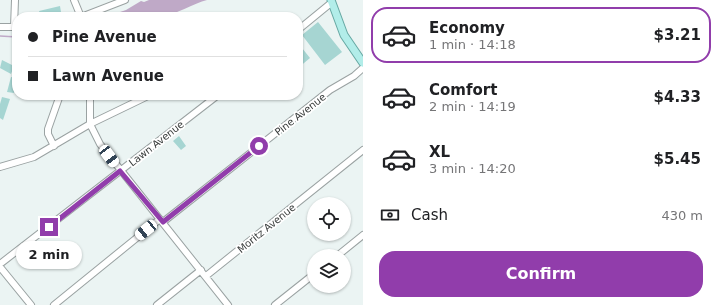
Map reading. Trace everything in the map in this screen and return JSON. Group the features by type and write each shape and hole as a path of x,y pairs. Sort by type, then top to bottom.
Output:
{"main road":[{"path":"331,1 344,35 363,63"}],"street":[{"path":"15,0 15,12"},
{"path":"74,0 79,12"},
{"path":"94,12 125,0"},
{"path":"303,26 331,1"},
{"path":"0,26 12,27"},
{"name":"Pine Avenue","path":"54,305 330,90 354,76 363,68"},
{"path":"54,146 48,134 48,129 58,100"},
{"path":"90,100 90,124 100,144 228,305"},
{"path":"0,167 34,157 90,124 140,100"},
{"name":"Lawn Avenue","path":"0,266 212,100"},
{"name":"Moritz Avenue","path":"206,276 363,150"},
{"path":"346,249 363,235"},
{"path":"0,266 31,305"},
{"path":"158,305 201,270"},
{"path":"275,305 307,280"}],"shaded area":[{"path":"149,0 207,0 177,12 120,12 141,1 144,2"}],"building":[{"path":"60,6 61,12 39,12"},
{"path":"318,22 342,52 325,65 303,36 303,34"},
{"path":"303,49 310,58 303,64"},
{"path":"2,60 12,65 11,74 0,68"},
{"path":"11,77 12,77 12,93 7,92"},
{"path":"2,97 10,99 3,120 0,118 0,104"},
{"path":"179,136 186,146 181,150 173,141"}],"waterway":[{"path":"0,36 12,37"}],"route":[{"path":"49,227 120,171 163,222 259,146"}]}
